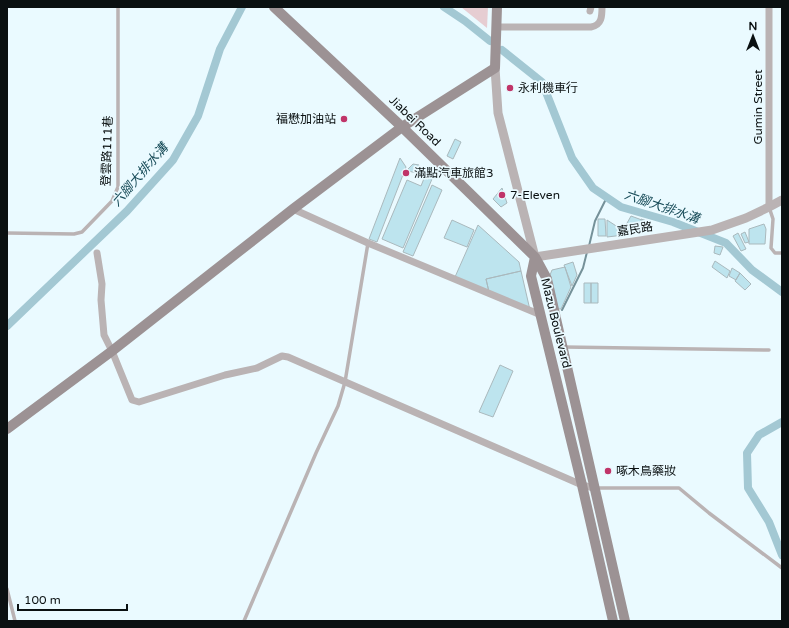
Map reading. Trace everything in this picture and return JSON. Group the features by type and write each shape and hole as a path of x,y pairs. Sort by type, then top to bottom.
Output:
{"main road":[{"name":"Jiabei Road","path":"274,7 402,127 535,257"},
{"path":"7,429 112,351 293,208 402,127 495,68 497,7"},
{"name":"Mazu Boulevard","path":"535,257 531,276 582,485 613,621"},
{"name":"Mazu Boulevard","path":"535,257 547,279 625,621"}],"street":[{"path":"496,27 592,27 596,26 601,21 602,7"},
{"name":"Gumin Street","path":"769,7 769,207"},
{"path":"495,68 498,113 535,257"},
{"name":"嘉民路","path":"535,257 712,230 746,218 782,200"},
{"path":"293,208 368,243 541,315"},
{"path":"97,253 102,284 101,300 104,336 112,351 132,400 139,402 226,375 258,368 282,356 288,357 582,485 594,488"}],"lane":[{"name":"登雲路111巷","path":"7,233 74,234 82,232 112,201 118,187 118,7"},
{"path":"769,207 773,219 771,248 775,252 782,253"},
{"path":"244,621 316,453 338,406 345,382 368,243"},
{"path":"562,347 769,350"},
{"path":"594,488 679,488 709,514 782,568"},
{"path":"7,589 15,621"}],"shaded area":[{"path":"461,7 488,7 487,28"}],"building":[{"path":"455,139 461,142 453,159 447,156"},
{"path":"400,158 406,167 377,242 369,239"},
{"path":"413,164 419,165 417,173 408,171"},
{"path":"425,176 432,179 403,248 382,239 407,180 421,186"},
{"path":"432,185 442,190 413,256 403,252"},
{"path":"502,188 507,203 501,207 493,199"},
{"path":"631,216 642,220 642,231 628,233 626,225"},
{"path":"598,219 605,219 606,236 598,236"},
{"path":"641,219 650,222 651,231 642,231"},
{"path":"452,220 474,230 467,247 444,238"},
{"path":"607,220 624,231 624,235 607,237"},
{"path":"764,224 766,229 765,244 749,244 749,229"},
{"path":"478,225 519,262 521,271 486,279 489,292 455,277"},
{"path":"745,232 749,242 745,243 741,234"},
{"path":"738,233 746,249 741,251 733,236"},
{"path":"715,246 723,247 720,255 714,253"},
{"path":"715,261 730,271 727,278 712,267"},
{"path":"573,262 577,275 572,286 564,265"},
{"path":"565,267 571,287 561,309 558,309 550,275 552,270"},
{"path":"732,268 740,273 736,280 729,276"},
{"path":"521,271 530,310 489,292 486,279"},
{"path":"740,273 751,284 745,290 735,281"},
{"path":"584,283 591,283 591,303 584,303"},
{"path":"591,283 598,283 598,303 591,303"},
{"path":"500,365 513,371 493,417 479,412"}],"waterway":[{"name":"六腳大排水溝","path":"7,326 127,211 173,160 198,116 220,49 242,7"},
{"name":"六腳大排水溝","path":"444,7 465,21 490,41"},
{"name":"六腳大排水溝","path":"502,50 542,82 572,158 593,188 621,207 673,222 726,243 752,270 782,292"},
{"path":"589,246 595,221 607,197"},
{"path":"562,310 583,268 587,252"},
{"name":"六腳大排水溝","path":"782,422 759,435 747,453 748,488 769,522 782,555"}],"place":[{"name":"永利機車行","path":"510,88"},
{"name":"福懋加油站","path":"344,119"},
{"name":"滿點汽車旅館3","path":"406,173"},
{"name":"7-Eleven","path":"502,195"},
{"name":"啄木鳥藥妝","path":"608,471"}]}
